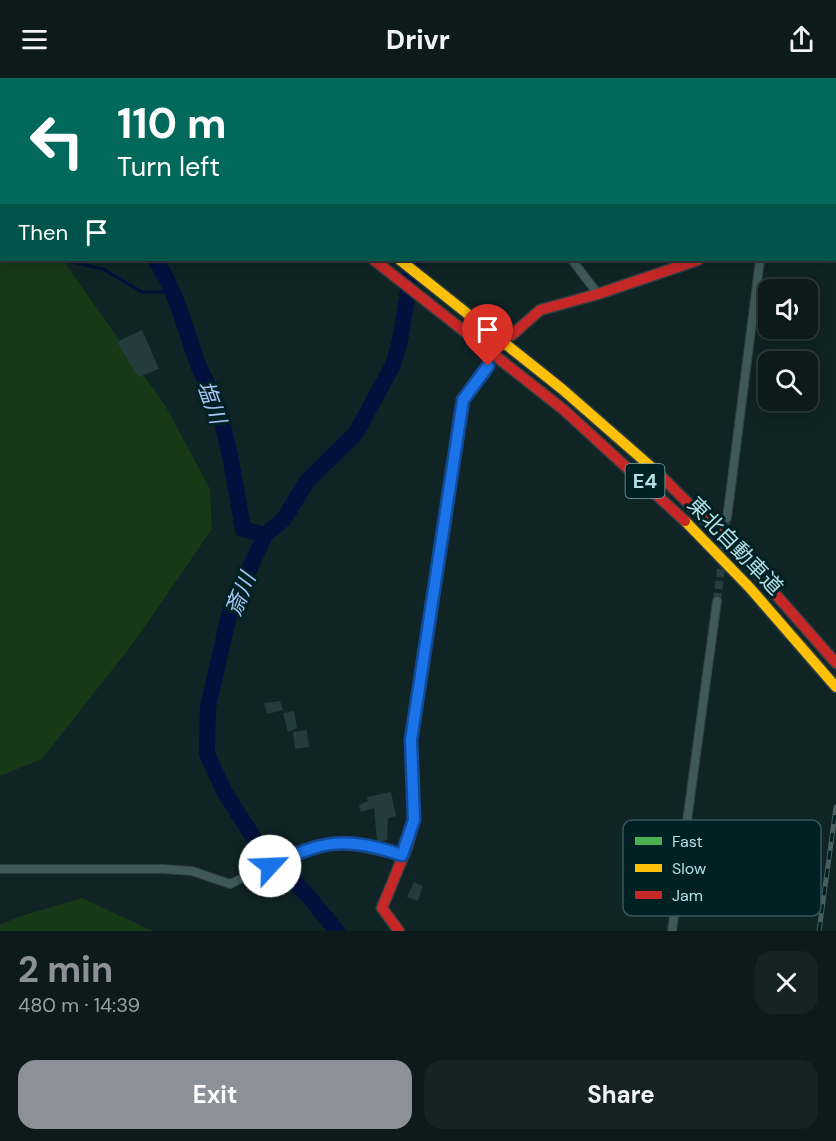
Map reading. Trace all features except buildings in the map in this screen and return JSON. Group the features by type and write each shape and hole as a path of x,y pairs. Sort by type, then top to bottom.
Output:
{"main road":[{"name":"東北自動車道","path":"375,261 590,431 646,482 738,575 836,687"},
{"name":"東北自動車道","path":"401,261 548,378 656,470 744,558 836,663"},
{"path":"512,335 540,310 598,294 695,261"},
{"path":"399,931 382,908 414,820 411,740 463,400 488,366"}],"street":[{"path":"573,261 598,294"},
{"path":"727,518 760,261"},
{"path":"687,820 717,601"},
{"path":"0,869 192,871 230,885 311,846 337,842 402,855"},
{"path":"672,931 674,916"}],"green space":[{"path":"0,261 64,261 166,407 210,489 212,529 134,642 42,759 0,776"},
{"path":"82,898 153,931 0,931 0,925 18,917"}],"waterway":[{"path":"68,261 103,269 142,292 175,292"},
{"name":"塩川","path":"157,261 175,298 197,362 218,408 243,529 265,535"},
{"name":"斎川","path":"337,931 309,897 257,843 225,793 207,754 208,707 230,611 265,535 284,519 307,481 356,433 393,365 400,341 413,261"}],"tunnel":[{"path":"717,601 727,518"}],"railway":[{"path":"819,931 836,807"}],"traffic: slow":[{"path":"401,261 562,389 657,472"},
{"path":"424,657 463,400 488,366"},
{"path":"685,521 749,587 836,687"}],"traffic: jam":[{"path":"375,261 564,410 685,521"},
{"path":"512,335 540,310 598,294 695,261"},
{"path":"657,472 749,564 836,663"},
{"path":"399,931 382,908 407,847 414,820 411,740 424,657"}],"route":[{"path":"270,866 311,846 337,842 402,855 407,847 414,820 411,740 463,400 488,366"}]}
